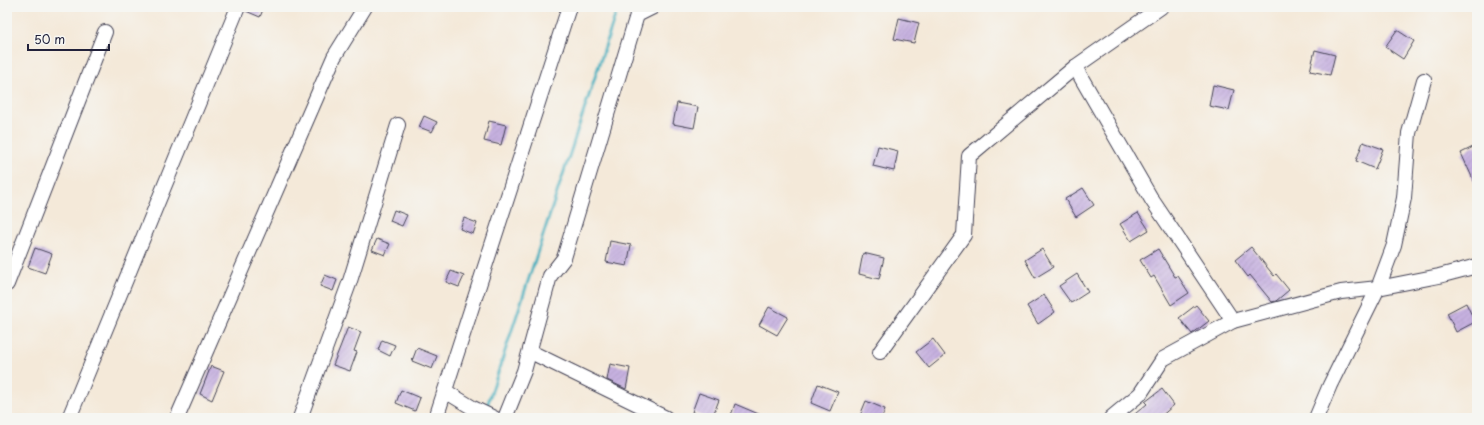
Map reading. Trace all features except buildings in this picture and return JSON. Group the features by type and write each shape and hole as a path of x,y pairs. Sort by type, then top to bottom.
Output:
{"street":[{"path":"69,418 238,7"},
{"path":"177,418 334,57 365,7"},
{"path":"436,418 569,7"},
{"path":"505,418 524,372 550,276 564,258 637,15 653,7"},
{"path":"880,352 964,235 969,156 1075,68 1160,7"},
{"path":"7,284 105,32"},
{"path":"1075,68 1152,200 1233,321"},
{"path":"1316,418 1330,385 1378,288 1394,245 1404,198 1409,133 1424,80"},
{"path":"300,418 350,281 398,125"},
{"path":"1111,418 1140,394 1163,359 1233,321 1341,292 1378,288 1439,276 1477,266"},
{"path":"537,355 666,418"},
{"path":"445,391 473,408 494,418"}],"waterway":[{"path":"487,406 618,7"}]}
